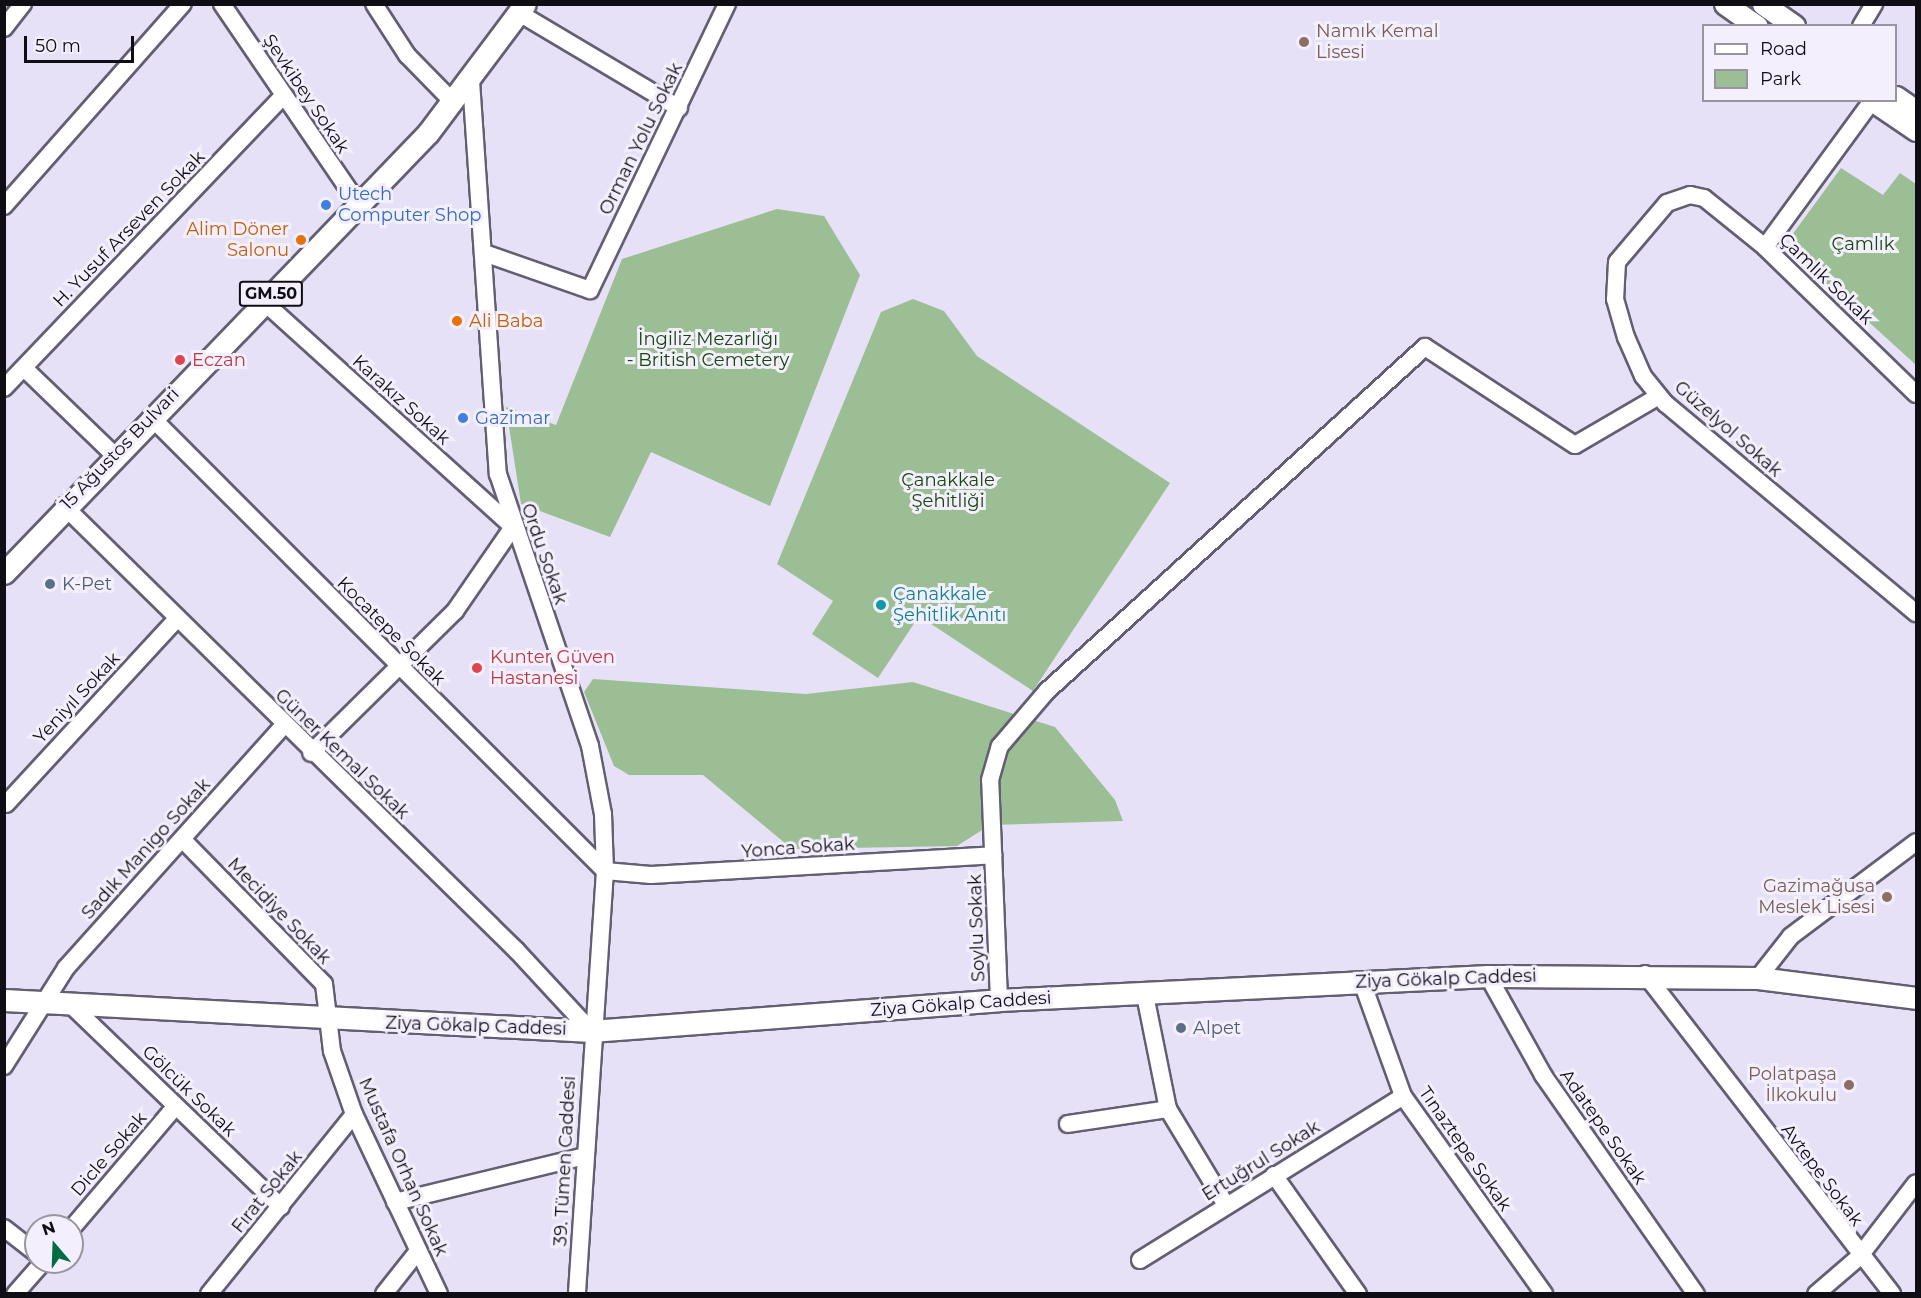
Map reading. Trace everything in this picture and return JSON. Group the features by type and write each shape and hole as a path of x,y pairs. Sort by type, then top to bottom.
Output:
{"main road":[{"path":"1725,4 1755,24"},
{"path":"1763,4 1791,24"},
{"name":"15 Ağustos Bulvari","path":"4,573 64,506 359,205 454,103 522,9"},
{"path":"1897,98 1917,111"},
{"path":"1874,102 1917,130"},
{"name":"Ziya Gökalp Caddesi","path":"4,1000 330,1020 591,1031 999,1000 1145,995 1488,976 1646,974 1758,978 1917,998"}],"street":[{"path":"4,28 23,4"},
{"path":"4,206 183,4"},
{"name":"Şevkibey Sokak","path":"222,4 282,97 359,205"},
{"path":"374,4 407,55 454,103"},
{"name":"Orman Yolu Sokak","path":"487,254 590,290 727,4"},
{"path":"1862,24 1874,4"},
{"path":"522,9 679,108"},
{"name":"Ordu Sokak","path":"471,81 487,254 495,448 513,526 590,746 603,814 605,871 591,1031"},
{"name":"H. Yusuf Arseven Sokak","path":"4,388 282,97"},
{"path":"1765,247 1871,102"},
{"name":"Güzelyol Sokak","path":"1704,198 1690,195 1667,203 1617,262 1615,299 1626,337 1643,376 1659,396 1917,613"},
{"name":"Çamlık Sokak","path":"1704,198 1765,247 1917,394"},
{"name":"Karakız Sokak","path":"264,302 513,526"},
{"name":"Soylu Sokak","path":"999,1000 990,780 1000,746 1047,691 1425,347 1575,445 1659,396"},
{"path":"24,368 114,455"},
{"name":"Kocatepe Sokak","path":"151,417 605,871"},
{"name":"Güner Kemal Sokak","path":"64,506 311,753 517,951 591,1031"},
{"path":"311,753 455,610 513,526"},
{"name":"Yeniyıl Sokak","path":"6,804 177,619"},
{"name":"Sadık Manigo Sokak","path":"4,1066 66,968 284,725"},
{"name":"Mecidiye Sokak","path":"182,840 324,984 330,1020"},
{"path":"1758,978 1791,936 1917,842"},
{"name":"Yonca Sokak","path":"605,871 651,875 993,855"},
{"name":"Avtepe Sokak","path":"1646,974 1859,1257 1892,1293"},
{"name":"Adatepe Sokak","path":"1488,976 1543,1076 1696,1293"},
{"name":"Tınaztepe Sokak","path":"1362,982 1403,1096 1544,1293"},
{"path":"1145,995 1168,1108 1226,1205"},
{"name":"Gölcük Sokak","path":"69,1003 281,1207"},
{"name":"Mustafa Orhan Sokak","path":"330,1020 332,1051 354,1114 439,1293"},
{"name":"39. Tümen Caddesi","path":"577,1293 591,1031"},
{"name":"Ertuğrul Sokak","path":"1140,1260 1403,1096"},
{"name":"Dicle Sokak","path":"84,1214 176,1106"},
{"path":"1068,1124 1168,1108"},
{"name":"Fırat Sokak","path":"209,1293 281,1207 354,1114"},
{"path":"395,1202 585,1156"},
{"path":"1274,1175 1358,1293"},
{"path":"1816,1293 1859,1257 1917,1183"},
{"path":"4,1228 24,1244"},
{"path":"384,1293 418,1251"},
{"path":"15,1293 32,1274"}],"green space":[{"name":"Çamlık","path":"1841,168 1883,195 1900,173 1916,184 1916,365 1792,252 1792,235"},
{"name":"İngiliz Mezarlığı - British Cemetery","path":"777,209 824,216 860,275 770,506 651,452 610,537 521,504 506,407 556,425 622,259"},
{"name":"Çanakkale Şehitliği","path":"913,299 944,311 977,356 1170,483 1033,691 919,616 878,678 812,634 833,601 777,564 881,312"},
{"path":"593,679 806,694 913,682 1055,727 1115,800 1123,821 990,825 957,846 792,849 703,775 629,775 614,766 584,692"}],"place":[{"name":"Namık Kemal Lisesi","path":"1304,42"},
{"name":"Utech Computer Shop","path":"326,205"},
{"name":"Alim Döner Salonu","path":"301,240"},
{"name":"Ali Baba","path":"457,321"},
{"name":"Eczan","path":"180,360"},
{"name":"Gazimar","path":"463,418"},
{"name":"K-Pet","path":"50,584"},
{"name":"Çanakkale Şehitlik Anıtı","path":"881,605"},
{"name":"Kunter Güven Hastanesi","path":"477,668"},
{"name":"Gazimağusa Meslek Lisesi","path":"1887,897"},
{"name":"Alpet","path":"1181,1028"},
{"name":"Polatpaşa İlkokulu","path":"1849,1085"}]}
